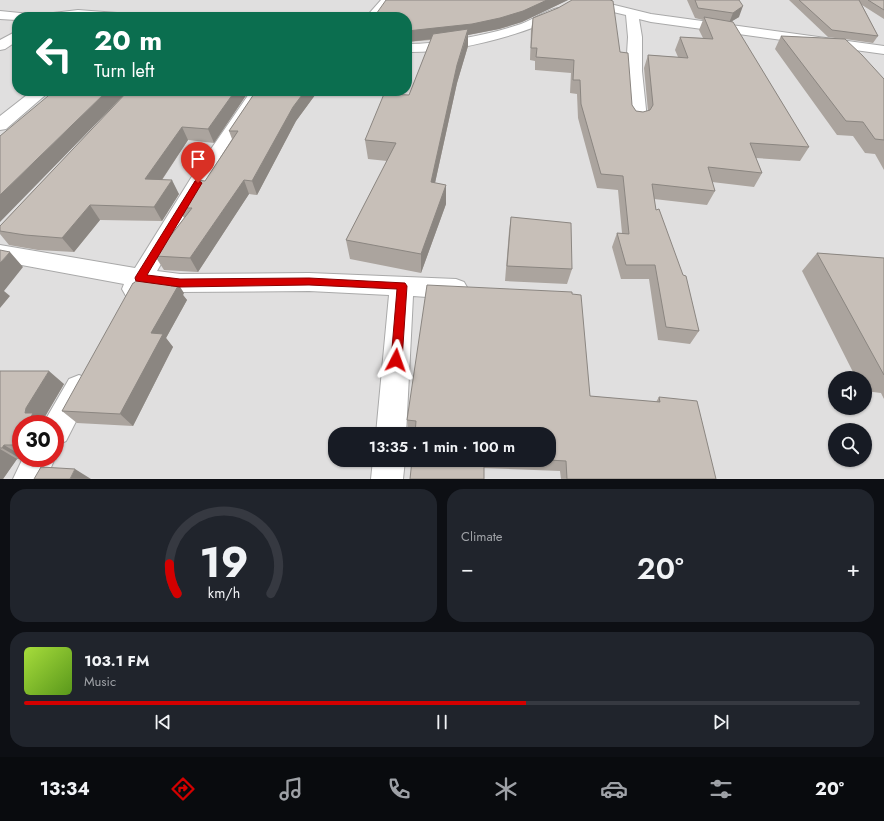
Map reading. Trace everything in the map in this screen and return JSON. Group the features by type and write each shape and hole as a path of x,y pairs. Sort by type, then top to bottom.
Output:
{"street":[{"path":"377,12 388,0"},
{"path":"412,48 440,46 510,32 537,23 579,0 632,15 716,28 884,50"},
{"path":"81,12 95,4"},
{"path":"632,15 635,37 634,71 638,119"},
{"path":"0,16 12,16"},
{"path":"0,46 12,38"},
{"path":"841,45 857,61"},
{"path":"0,124 36,96"},
{"path":"120,313 198,183 256,96"},
{"path":"0,253 140,278 180,283 309,282 480,290"},
{"path":"392,427 402,286"},
{"path":"64,415 90,368"},
{"path":"29,479 35,467"},
{"path":"387,479 388,467"}],"shaded area":[{"path":"0,0 884,0 884,479 0,479"}],"building":[{"path":"386,0 547,0 523,11 500,18 472,24 412,30 412,12 378,12"},
{"path":"572,0 613,1 620,52 628,53 632,105 636,111 643,112 650,110 653,105 648,55 688,58 680,37 713,39 704,17 733,22 809,147 750,143 762,173 708,167 715,191 652,184 656,210 659,209 683,275 686,276 699,331 666,327 655,265 626,265 617,233 629,234 623,176 601,174 581,104 580,80 573,80 574,60 536,57 537,48 531,48 533,18 558,8"},
{"path":"695,0 739,0 743,6 733,13 698,8"},
{"path":"799,0 859,0 878,36 832,30"},
{"path":"868,0 884,0 884,10"},
{"path":"468,29 457,65 431,182 446,185 421,254 346,240 396,143 365,140 383,96 412,96 412,87 433,34"},
{"path":"781,36 845,39 862,55 884,79 884,140 875,139 863,122 846,121"},
{"path":"48,96 102,96 0,195 0,136"},
{"path":"123,96 231,96 208,129 182,127 145,179 172,180 154,207 90,205 62,238 0,231 0,226"},
{"path":"253,96 301,96 293,107 252,181 244,180 190,258 155,256 192,208 179,208 196,180 205,181 238,131 229,131"},
{"path":"511,217 571,223 572,269 507,266"},
{"path":"0,250 10,252 0,263"},
{"path":"817,253 884,258 884,375"},
{"path":"140,276 175,279 171,286 178,286 151,333 163,334 120,414 62,411 133,283"},
{"path":"427,285 572,292 572,294 581,295 590,396 660,402 659,397 697,401 716,479 567,479 566,461 556,460 556,427 416,427 416,421 407,420"},
{"path":"0,371 49,371 26,408 25,413 33,413 32,415 12,415 12,445 4,445 0,448"},
{"path":"41,467 75,469 70,479 34,479"},
{"path":"411,467 484,467 484,479 410,479"}],"route":[{"path":"198,183 140,278 180,283 284,281 402,286 396,360"}]}
